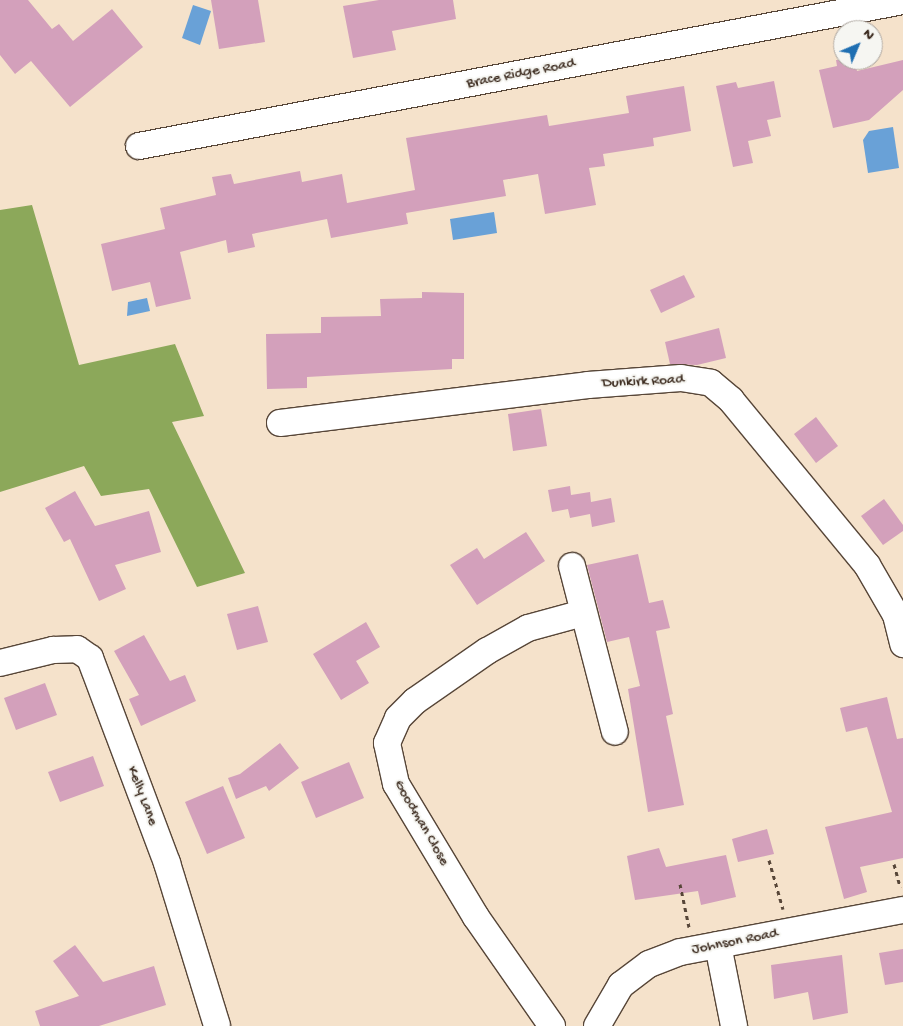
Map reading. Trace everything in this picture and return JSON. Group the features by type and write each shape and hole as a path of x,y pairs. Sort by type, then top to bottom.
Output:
{"street":[{"name":"Brace Ridge Road","path":"139,146 903,1"},
{"name":"Dunkirk Road","path":"280,423 588,384 681,378 711,383 731,400 866,565 896,614 903,644"},
{"path":"572,566 615,732"},
{"name":"Goodman Close","path":"552,1026 476,916 396,784 387,744 398,718 416,701 472,661 528,628 583,613"},
{"name":"Kelly Lane","path":"0,664 53,650 77,649 90,658 167,863 218,1026"},
{"name":"Johnson Road","path":"597,1026 621,985 649,964 706,947 790,932 902,899"},
{"path":"706,947 734,1026"}],"path":[{"path":"769,860 790,932"},
{"path":"894,864 902,899"},
{"path":"680,884 706,947"}],"green space":[{"path":"32,205 79,365 175,344 204,416 172,422 245,573 197,587 149,489 101,496 84,466 0,492 0,210"}],"water":[{"path":"193,5 211,11 200,45 182,38"},
{"path":"893,127 899,168 868,173 863,140 869,131"},
{"path":"494,212 497,233 453,240 450,219"},
{"path":"147,298 150,311 127,316 128,302"}],"building":[{"path":"0,0 28,0 52,29 59,24 73,41 112,9 143,47 70,107 31,61 15,74 0,55"},
{"path":"211,0 258,0 265,42 219,49"},
{"path":"379,0 453,0 456,19 392,31 396,50 353,58 343,6"},
{"path":"903,60 903,90 869,120 833,128 819,70 833,67 833,70 883,70 883,65"},
{"path":"774,81 781,117 767,120 771,136 748,141 753,163 733,167 716,86 736,82 738,88"},
{"path":"684,86 691,131 653,138 654,146 603,154 605,166 589,168 596,205 545,214 538,174 503,180 506,196 406,213 408,224 331,238 327,219 252,234 255,247 228,253 226,240 180,252 191,299 156,307 150,282 112,291 101,244 165,229 160,208 216,195 212,177 231,174 234,184 300,171 302,182 342,174 347,203 415,190 406,138 547,115 549,126 629,113 626,96"},
{"path":"684,275 695,297 661,313 650,290"},
{"path":"422,292 464,293 464,359 452,359 452,369 307,377 307,388 267,389 266,334 321,333 321,317 381,316 380,299 422,298"},
{"path":"719,328 726,358 697,365 670,364 665,342"},
{"path":"541,409 547,446 513,451 508,414"},
{"path":"816,417 838,446 816,463 794,434"},
{"path":"570,486 571,495 590,492 591,502 611,498 615,522 592,527 590,514 570,518 568,509 552,512 548,490"},
{"path":"75,491 95,526 149,511 161,552 115,565 126,589 99,601 70,539 64,542 45,508"},
{"path":"884,499 903,525 903,531 883,545 861,516"},
{"path":"526,532 545,561 477,605 450,565 477,548 484,559"},
{"path":"638,554 649,603 663,600 670,628 656,631 673,714 666,716 684,805 648,812 628,689 640,686 629,637 607,642 587,565"},
{"path":"258,606 268,642 237,650 227,614"},
{"path":"366,622 380,647 356,661 369,683 341,700 313,654"},
{"path":"144,635 170,681 185,675 196,701 141,726 129,699 139,695 114,651"},
{"path":"45,683 57,715 16,730 4,698"},
{"path":"887,697 897,739 903,738 903,858 860,867 867,892 844,899 825,827 892,812 867,727 846,732 840,708"},
{"path":"280,743 299,768 269,791 266,786 236,799 228,778 240,774"},
{"path":"93,756 104,786 60,802 48,772"},
{"path":"349,762 364,798 316,818 301,782"},
{"path":"223,786 245,838 207,854 185,802"},
{"path":"767,829 774,854 738,862 732,839"},
{"path":"659,848 666,867 726,855 736,897 701,905 698,891 635,900 627,856"},
{"path":"75,945 103,982 154,966 166,1005 99,1026 40,1026 35,1011 79,996 53,961"},
{"path":"903,949 903,982 885,985 879,953"},
{"path":"842,955 848,1013 813,1020 808,992 774,999 771,965"}]}
